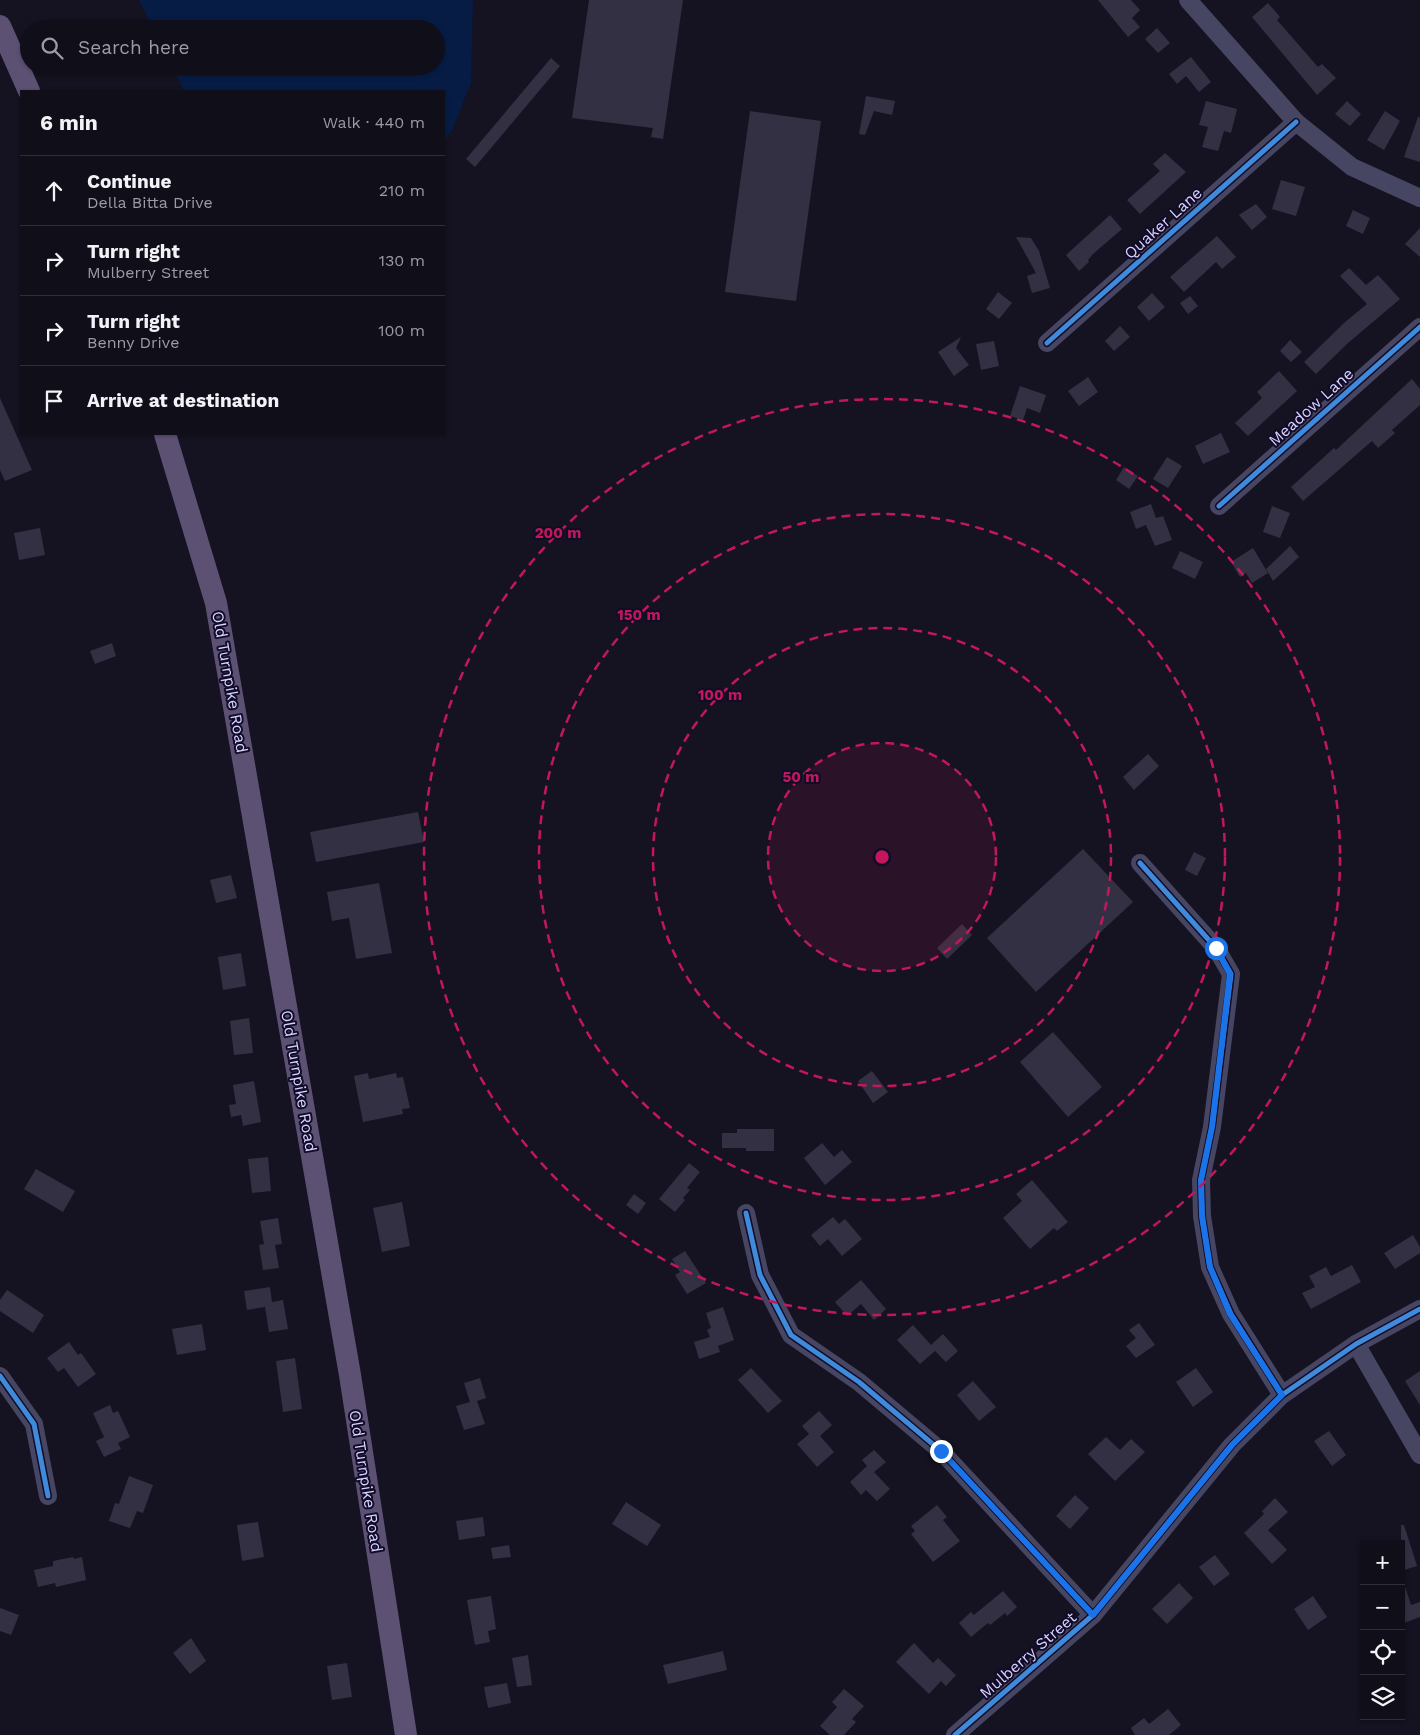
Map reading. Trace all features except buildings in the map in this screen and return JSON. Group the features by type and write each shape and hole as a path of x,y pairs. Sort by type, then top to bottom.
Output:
{"main road":[{"path":"0,26 20,69"},
{"path":"23,75 30,90"},
{"name":"Old Turnpike Road","path":"165,435 216,603 350,1375 406,1735"}],"street":[{"path":"1188,0 1296,122 1352,167 1420,198"},
{"name":"Quaker Lane","path":"1047,343 1296,122"},
{"name":"Meadow Lane","path":"1219,506 1420,327"},
{"path":"1140,863 1216,948 1230,974 1212,1127 1201,1180 1202,1216 1210,1267 1230,1314 1282,1395"},
{"path":"746,1213 760,1275 791,1335 859,1382 941,1451 1093,1615"},
{"name":"Mulberry Street","path":"955,1735 1093,1615 1232,1445 1282,1395 1356,1344 1420,1310"},
{"path":"1356,1344 1420,1455"},
{"path":"0,1376 34,1424 48,1496"}],"water":[{"path":"139,0 473,0 471,83 452,130 445,140 445,90 184,90 176,75 445,75 445,20 149,20"}],"cycle path":[{"path":"1047,343 1296,122"},
{"path":"1219,506 1420,327"},
{"path":"1140,863 1216,948 1231,974 1212,1127 1201,1180 1202,1216 1210,1267 1231,1314 1282,1395"},
{"path":"746,1213 760,1275 791,1335 859,1382 941,1451 1093,1615"},
{"path":"955,1735 1093,1615 1232,1445 1282,1395 1356,1344 1420,1309"},
{"path":"0,1376 34,1424 48,1496"}],"route":[{"path":"941,1451 1093,1615 1232,1445 1282,1395 1230,1314 1210,1267 1202,1216 1201,1180 1212,1127 1224,1040 1230,974 1216,948"}]}
